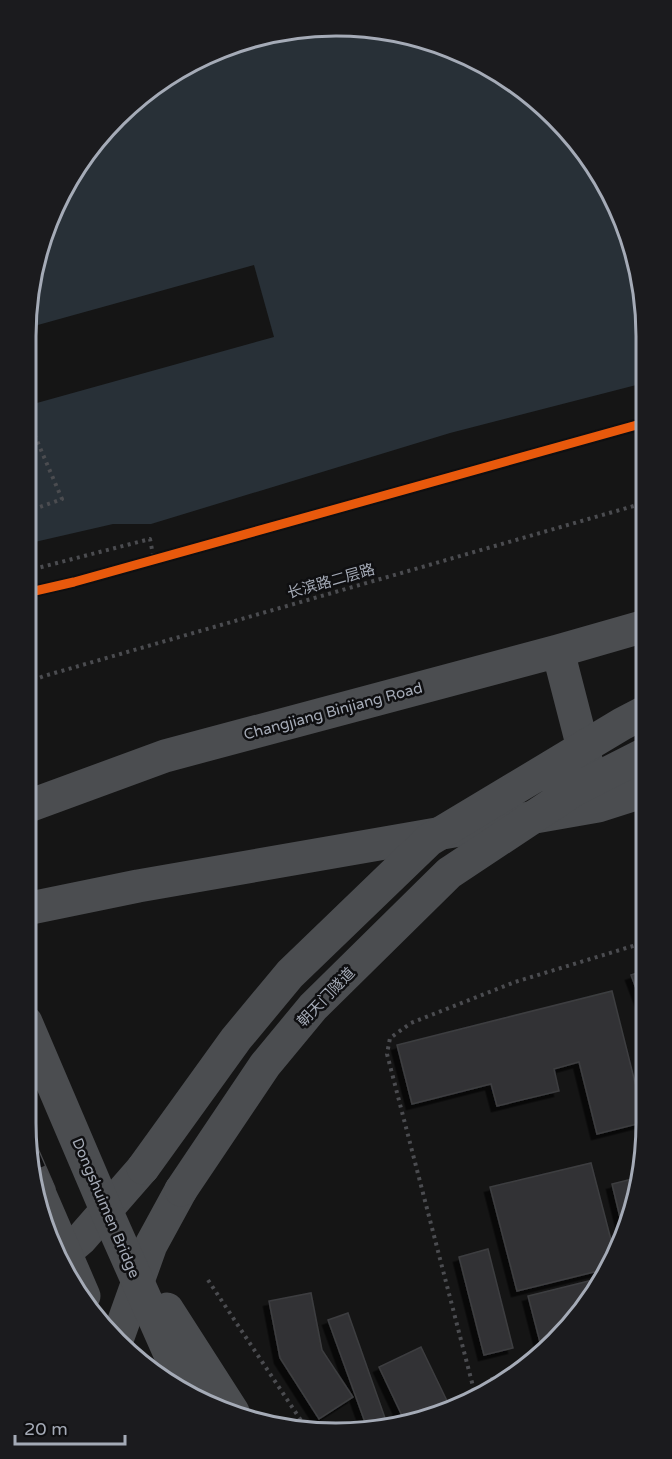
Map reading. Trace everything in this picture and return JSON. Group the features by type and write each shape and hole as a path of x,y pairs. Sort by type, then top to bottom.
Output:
{"main road":[{"name":"Changjiang Binjiang Road","path":"36,803 165,756 636,629"},
{"path":"558,651 598,806"},
{"path":"67,1255 143,1168 236,1039 290,974 429,840 636,716"},
{"name":"朝天门隧道","path":"120,1331 151,1245 181,1190 265,1065 313,1008 448,873 574,789 636,758"},
{"path":"36,907 138,885 598,806 636,794"},
{"name":"Dongshuimen Bridge","path":"36,1045 181,1380"},
{"path":"110,1219 227,1402"}],"path":[{"path":"36,438 62,499 36,508"},
{"path":"36,568 150,539 154,560"},
{"path":"143,563 166,556"},
{"path":"474,1389 387,1054 390,1038 411,1023 515,982 636,945"},
{"path":"208,1280 301,1420"}],"shaded area":[{"path":"356,37 414,46 469,67 519,98 562,138 596,186 613,221 626,258 635,316 636,385 450,433 151,524 113,524 36,542 37,316 46,258 67,203 98,153 138,110 186,76 240,52 258,46 297,39"}],"pier":[{"path":"254,265 274,337 36,403 37,325"}],"building":[{"path":"636,973 636,988 631,975"},
{"path":"612,991 636,1086 636,1124 597,1134 579,1062 554,1069 559,1091 497,1106 491,1084 412,1104 397,1045"},
{"path":"591,1163 611,1241 597,1271 517,1291 490,1187"},
{"path":"630,1179 620,1218 612,1184"},
{"path":"488,1249 513,1348 484,1355 459,1257"},
{"path":"591,1280 562,1321 540,1343 528,1296"},
{"path":"311,1293 322,1350 353,1397 319,1419 280,1358 269,1301"},
{"path":"348,1313 385,1418 365,1421 328,1320"},
{"path":"421,1347 447,1401 402,1416 379,1367"}],"railway":[{"path":"36,1065 83,1175"},
{"path":"38,1157 52,1188"}],"cycle path":[{"path":"36,591 636,425"}]}
